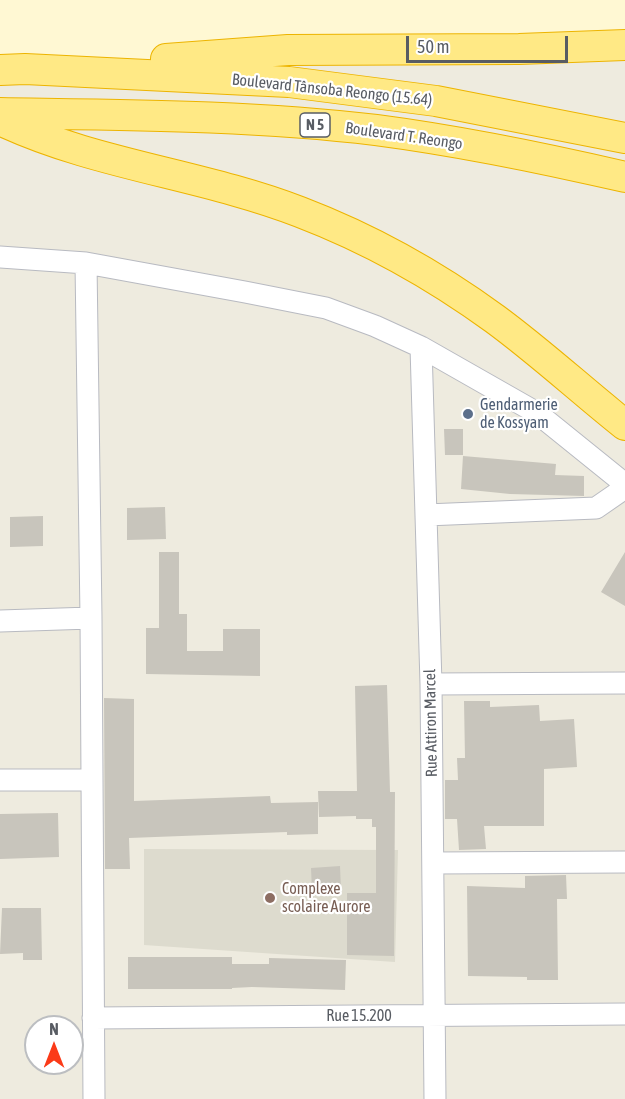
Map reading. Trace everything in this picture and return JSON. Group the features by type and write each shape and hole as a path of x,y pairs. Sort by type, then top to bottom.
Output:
{"highway":[{"path":"12,69 288,50 519,49 625,45"},
{"name":"Boulevard Tânsoba Reongo (15.64)","path":"12,69 289,82 436,101 625,138"},
{"name":"Boulevard T. Reongo","path":"0,113 115,114 227,119 375,130 457,142 625,177"},
{"path":"0,120 18,129 91,154 253,195 301,212 348,233 451,289 495,319 625,425"}],"street":[{"path":"0,257 86,263 327,308 421,347 537,413 625,486 596,508 426,515"},
{"path":"86,263 94,1099"},
{"name":"Rue Attiron Marcel","path":"421,347 431,684 436,1015 435,1099"},
{"path":"0,621 91,618"},
{"path":"431,684 625,682"},
{"path":"0,780 90,780"},
{"path":"434,863 625,862"},
{"name":"Rue 15.200","path":"93,1018 625,1014"}],"shaded area":[{"path":"0,0 625,0 625,45 153,59 0,70"},
{"name":"Complexe scolaire Aurore","path":"144,849 398,850 395,962 144,945"}],"building":[{"path":"444,429 463,429 463,455 445,455"},
{"path":"463,456 556,464 555,475 584,476 584,496 510,494 461,489"},
{"path":"165,507 166,539 127,540 127,508"},
{"path":"43,516 43,546 10,547 10,517"},
{"path":"159,552 179,552 179,614 187,614 187,651 223,651 223,629 260,629 260,676 146,674 146,628 159,628"},
{"path":"625,552 625,606 601,592"},
{"path":"387,685 390,792 395,792 394,956 347,955 347,893 376,893 376,827 372,827 372,819 356,819 356,816 319,817 318,791 357,791 355,686"},
{"path":"104,698 134,699 134,801 270,796 271,803 318,802 318,834 287,835 287,832 129,838 130,869 105,869"},
{"path":"464,701 490,701 490,707 539,705 540,721 574,719 577,767 544,769 544,826 484,826 486,849 459,850 457,819 445,819 445,780 458,780 457,758 465,758"},
{"path":"58,813 59,857 0,859 0,814"},
{"path":"340,866 341,890 312,891 311,868"},
{"path":"566,875 567,899 557,899 558,980 468,976 467,886 525,888 525,876"},
{"path":"2,908 41,908 42,960 23,960 23,953 0,954"},
{"path":"128,957 232,957 232,964 269,964 269,958 346,960 345,990 252,987 128,989"}],"place":[{"name":"Gendarmerie de Kossyam","path":"468,414"},
{"name":"Complexe scolaire Aurore","path":"270,898"}]}
